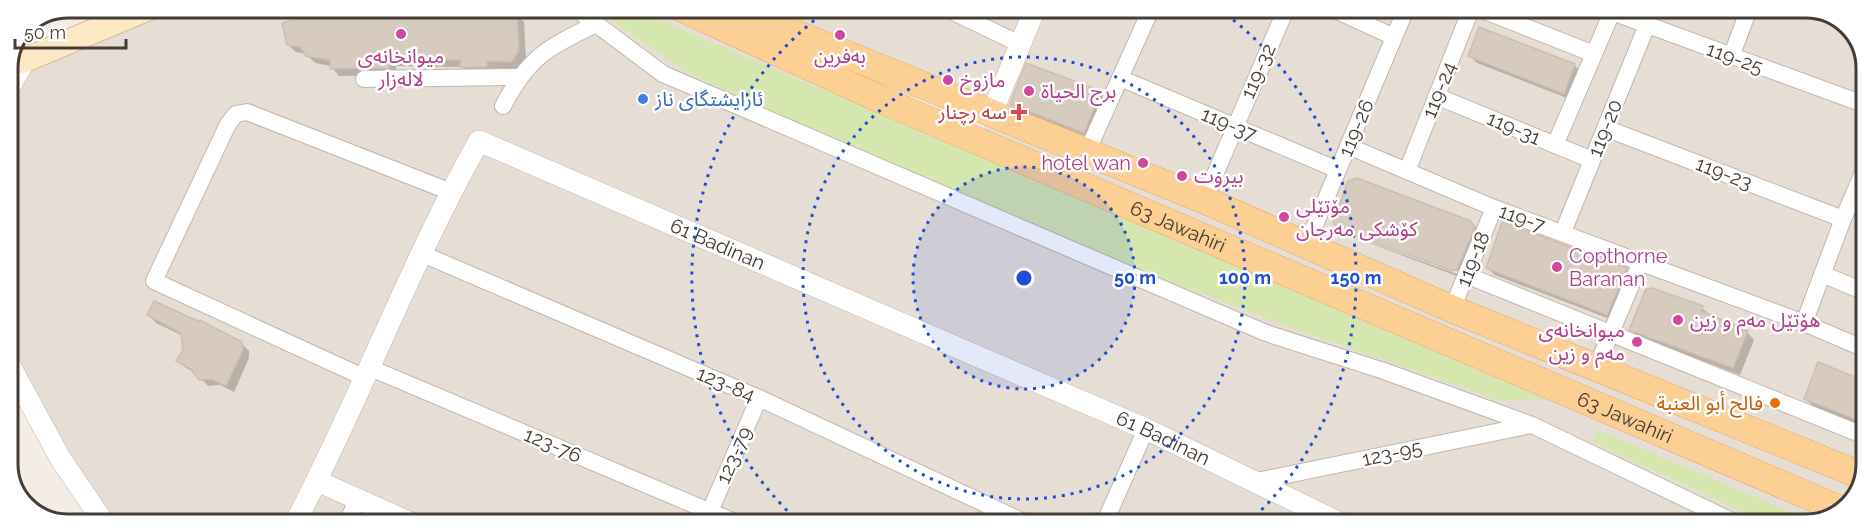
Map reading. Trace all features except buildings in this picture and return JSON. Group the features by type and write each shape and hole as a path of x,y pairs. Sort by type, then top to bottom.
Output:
{"main road":[{"path":"19,60 124,18"},
{"name":"63 Jawahiri","path":"703,18 882,100 1833,506"},
{"name":"63 Jawahiri","path":"757,18 1204,200 1452,309 1597,366 1855,473"}],"street":[{"path":"586,18 663,74 1266,333 1384,371 1532,425 1717,514"},
{"path":"964,18 1020,44"},
{"path":"991,115 1031,18"},
{"path":"1087,152 1147,18"},
{"name":"119-32","path":"1204,200 1282,18"},
{"path":"1353,18 1394,37"},
{"name":"119-26","path":"1306,246 1402,18"},
{"name":"119-24","path":"1407,171 1467,18"},
{"path":"1503,18 1594,54"},
{"path":"1555,145 1594,54 1605,18"},
{"name":"119-25","path":"1629,18 1856,101"},
{"path":"1731,57 1746,18"},
{"path":"503,106 518,77 531,61 564,40 594,25"},
{"name":"119-20","path":"1563,232 1647,25"},
{"path":"364,79 518,77"},
{"name":"119-37","path":"1120,78 1338,170"},
{"name":"119-31","path":"1436,96 1592,160"},
{"name":"123-76","path":"451,192 247,112 236,114 223,135 154,281 700,514"},
{"name":"119-23","path":"1605,128 1843,219"},
{"name":"61 Badinan","path":"300,514 317,481 420,253 479,141 1146,429 1321,514"},
{"name":"119-7","path":"1348,146 1494,208 1804,323 1856,345"},
{"path":"1804,323 1843,219 1856,192"},
{"name":"119-18","path":"1452,309 1494,208"},
{"name":"123-84","path":"420,253 759,398 1007,514"},
{"path":"1597,366 1640,264"},
{"path":"1822,274 1856,288"},
{"path":"1466,275 1856,432"},
{"path":"18,380 60,458 98,514"},
{"name":"123-79","path":"708,514 759,398"},
{"name":"123-95","path":"1252,482 1532,425"},
{"path":"1108,514 1146,429"},
{"path":"317,481 390,514"},
{"path":"351,514 358,500"}],"shaded area":[{"path":"135,18 715,18 982,132 993,106 783,18 1806,18 1819,20 1834,26 1846,37 1856,64 1856,464 1854,477 1848,492 1837,504 1816,513 1806,514 97,514 18,385 18,73"}],"green space":[{"path":"609,18 655,18 1545,399 1498,400 1298,330 1160,278 888,165 687,72"},
{"path":"1598,430 1796,514 1748,514 1591,441"}],"place":[{"name":"میوانخانەی لالەزار","path":"401,34"},
{"name":"بەفرین","path":"840,35"},
{"name":"مازوخ","path":"948,80"},
{"name":"برج الحياة","path":"1029,91"},
{"name":"ئارایشتگای ناز","path":"643,99"},
{"name":"سه رچنار","path":"1019,112"},
{"name":"hotel wan","path":"1143,163"},
{"name":"بیروت","path":"1182,176"},
{"name":"مۆتێلی کۆشکی مەرجان","path":"1284,217"},
{"name":"Copthorne Baranan","path":"1557,267"},
{"name":"هۆتێل مەم و زین","path":"1678,320"},
{"name":"میوانخانەی مەم و زین","path":"1637,342"},
{"name":"فالح أبو العنبة","path":"1775,403"}]}
